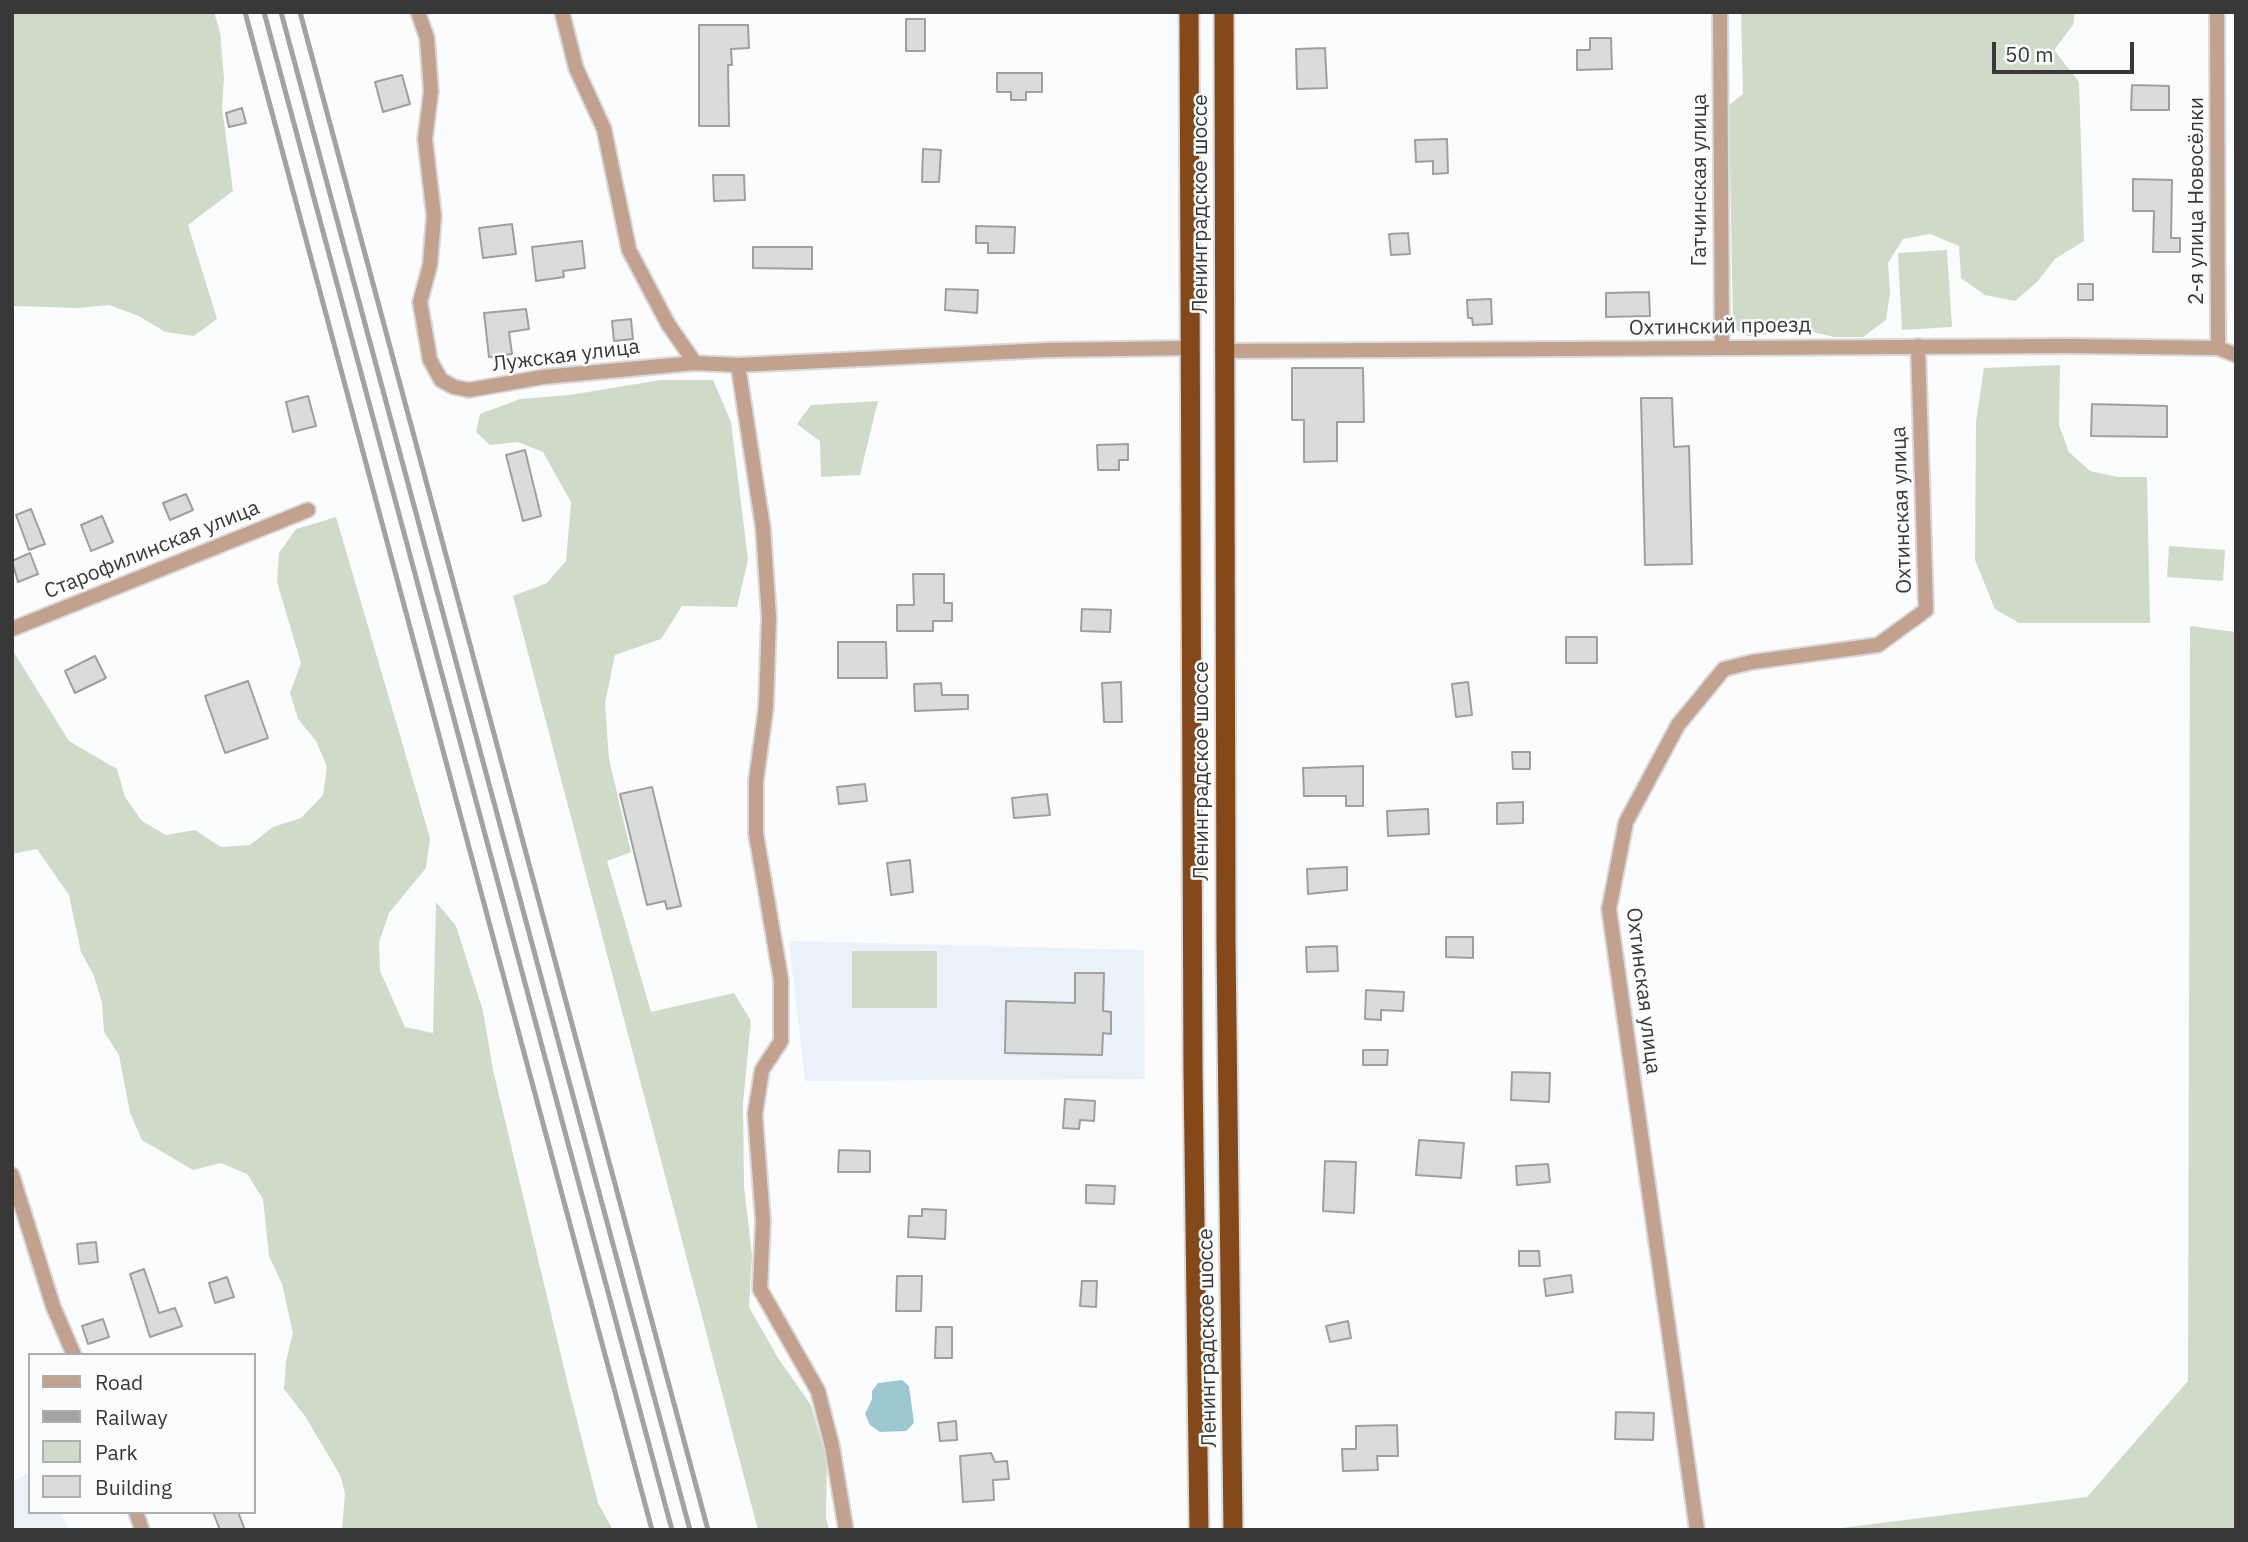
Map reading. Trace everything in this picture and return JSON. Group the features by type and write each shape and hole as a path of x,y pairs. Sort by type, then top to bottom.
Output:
{"highway":[{"name":"Ленинградское шоссе","path":"1189,12 1189,348 1199,1530"},
{"name":"Ленинградское шоссе","path":"1224,12 1222,351 1233,1530"}],"street":[{"name":"Лужская улица","path":"418,12 427,38 431,91 425,139 434,216 430,265 420,302 430,360 441,380 469,390 543,377 695,363 668,324 629,250 604,129 576,68 562,12"},
{"name":"Гатчинская улица","path":"1720,12 1722,347"},
{"name":"2-я улица Новосёлки","path":"2217,12 2218,348"},
{"name":"Охтинский проезд","path":"1222,351 1918,346 2218,348"},
{"name":"Охтинская улица","path":"1697,1530 1609,909 1618,859 1626,822 1678,725 1724,669 1752,662 1878,645 1926,610 1918,346"},
{"path":"695,363 738,365 1047,350 1189,348"},
{"path":"2218,348 2236,355"},
{"path":"738,365 763,528 769,617 766,707 756,781 757,834 781,980 781,1041 762,1070 755,1114 763,1222 760,1289 818,1391 832,1446 846,1530"},
{"name":"Старофилинская улица","path":"12,629 308,509"},
{"path":"12,1175 52,1306 73,1353"}],"shaded area":[{"path":"789,941 1144,950 1145,1079 805,1081"},
{"path":"28,1473 28,1514 62,1514 68,1530 12,1530 12,1482"}],"green space":[{"path":"12,12 214,12 220,32 224,79 222,107 233,191 188,225 217,319 194,336 165,332 139,316 109,305 79,308 12,306"},
{"path":"1741,12 2075,12 2073,25 2054,50 2079,82 2084,241 2055,259 2037,282 2015,301 1985,295 1961,278 1959,246 1930,234 1903,239 1888,263 1890,292 1886,320 1863,337 1834,337 1805,330 1748,336 1733,328 1729,105 1743,94"},
{"path":"1947,250 1952,327 1902,330 1898,253"},
{"path":"2060,365 2059,425 2069,452 2090,471 2118,477 2147,477 2150,623 2019,623 1995,609 1975,560 1976,422 1984,368"},
{"path":"660,380 713,380 731,422 748,560 737,607 682,606 661,639 615,655 605,703 609,759 631,852 607,861 651,1012 734,993 751,1021 743,1103 744,1186 752,1255 749,1307 778,1358 811,1405 827,1461 826,1517 829,1530 758,1530 513,596 547,583 566,561 571,502 543,452 518,442 490,445 476,432 480,414 520,399 570,395"},
{"path":"878,401 860,475 821,477 820,441 797,424 811,405"},
{"path":"336,517 430,838 426,868 389,913 379,942 380,971 405,1027 433,1033 436,902 456,926 483,1011 493,1070 569,1389 598,1503 613,1530 342,1530 345,1493 340,1475 305,1416 284,1389 286,1361 293,1333 282,1284 269,1256 263,1199 247,1174 221,1163 193,1170 142,1140 130,1113 119,1055 104,1032 102,1003 94,976 81,952 69,895 37,849 12,854 13,651 69,741 117,769 125,797 142,821 166,835 195,830 221,847 250,845 273,827 301,818 323,795 327,767 316,741 298,719 290,693 301,663 277,582 279,553 296,529"},
{"path":"2169,546 2225,550 2223,581 2167,577"},
{"path":"2190,626 2236,632 2236,1530 1826,1530 2087,1497 2188,1381"},
{"path":"852,951 937,951 937,1008 852,1008"}],"water":[{"path":"902,1380 909,1386 914,1423 906,1431 880,1432 870,1425 865,1414 872,1399 872,1391 878,1383"}],"building":[{"path":"906,19 925,19 925,51 906,51"},
{"path":"699,25 748,25 749,48 731,49 732,65 728,65 729,126 699,126"},
{"path":"1590,38 1611,38 1612,69 1577,70 1577,50 1590,50"},
{"path":"1325,48 1327,88 1297,89 1296,49"},
{"path":"997,73 1042,73 1042,92 1026,92 1026,100 1011,100 1011,92 997,92"},
{"path":"402,75 410,104 383,112 375,82"},
{"path":"2132,85 2169,86 2169,110 2131,110"},
{"path":"242,108 246,123 229,127 226,113"},
{"path":"1447,139 1448,173 1433,174 1433,161 1416,162 1415,140"},
{"path":"923,149 941,150 939,182 922,182"},
{"path":"713,175 744,175 745,200 714,201"},
{"path":"2133,179 2172,180 2171,238 2180,238 2180,252 2153,252 2154,211 2133,211"},
{"path":"512,224 516,254 483,258 479,228"},
{"path":"976,226 1015,227 1014,253 988,253 988,243 976,243"},
{"path":"1408,233 1410,254 1391,255 1389,234"},
{"path":"582,241 585,268 563,271 564,277 536,281 532,247"},
{"path":"753,247 812,247 812,269 753,268"},
{"path":"2078,284 2093,284 2093,300 2078,300"},
{"path":"946,289 978,290 977,313 945,310"},
{"path":"1649,292 1650,316 1606,317 1606,293"},
{"path":"1491,299 1492,324 1473,325 1472,318 1468,318 1467,300"},
{"path":"526,309 529,329 509,332 512,354 489,357 484,313"},
{"path":"631,319 633,339 614,341 612,321"},
{"path":"1292,368 1363,368 1364,422 1337,422 1337,461 1304,462 1304,420 1292,420"},
{"path":"308,396 316,426 293,432 286,402"},
{"path":"1641,398 1672,398 1674,447 1689,446 1692,564 1645,565"},
{"path":"2092,404 2167,406 2167,437 2091,436"},
{"path":"1128,444 1128,460 1119,460 1119,470 1098,470 1097,445"},
{"path":"525,450 541,516 523,521 506,455"},
{"path":"186,494 193,510 170,520 163,503"},
{"path":"31,509 45,544 29,550 16,515"},
{"path":"102,516 113,542 91,551 81,525"},
{"path":"30,553 38,574 18,582 12,561"},
{"path":"913,574 944,574 944,603 952,603 952,621 933,621 933,631 897,631 897,605 914,605"},
{"path":"1082,609 1111,610 1110,632 1081,631"},
{"path":"1566,637 1597,637 1597,663 1566,663"},
{"path":"838,642 886,642 887,678 838,678"},
{"path":"95,656 106,678 75,693 65,671"},
{"path":"248,681 268,738 225,753 205,696"},
{"path":"1121,682 1122,722 1104,722 1102,683"},
{"path":"1468,682 1472,715 1456,717 1452,684"},
{"path":"941,683 942,695 968,695 968,709 915,711 914,684"},
{"path":"1512,752 1530,752 1530,769 1513,769"},
{"path":"1363,766 1363,806 1346,806 1346,796 1304,796 1303,768"},
{"path":"865,784 867,801 839,804 837,787"},
{"path":"652,787 681,906 667,909 665,901 647,905 620,794"},
{"path":"1047,794 1050,815 1014,818 1012,798"},
{"path":"1523,802 1523,823 1497,824 1497,803"},
{"path":"1428,809 1429,834 1388,836 1387,811"},
{"path":"910,860 913,892 891,895 887,863"},
{"path":"1347,867 1347,890 1308,894 1307,869"},
{"path":"1446,937 1473,937 1473,958 1446,957"},
{"path":"1337,946 1338,971 1307,972 1306,947"},
{"path":"1075,973 1104,973 1103,1011 1111,1012 1111,1034 1103,1033 1102,1055 1005,1053 1006,1001 1075,1003"},
{"path":"1366,990 1404,992 1403,1011 1381,1010 1381,1020 1365,1019"},
{"path":"1363,1050 1388,1050 1387,1065 1363,1065"},
{"path":"1512,1072 1550,1073 1549,1102 1511,1100"},
{"path":"1065,1099 1095,1101 1094,1121 1080,1120 1079,1129 1063,1128"},
{"path":"1419,1140 1464,1143 1461,1178 1416,1175"},
{"path":"839,1150 870,1151 870,1172 838,1172"},
{"path":"1325,1161 1356,1162 1354,1213 1323,1211"},
{"path":"1548,1164 1550,1182 1517,1185 1516,1166"},
{"path":"1086,1185 1115,1186 1114,1204 1086,1203"},
{"path":"922,1209 946,1210 945,1239 908,1237 909,1216 922,1216"},
{"path":"96,1242 98,1262 79,1264 77,1244"},
{"path":"1519,1251 1539,1251 1540,1266 1519,1266"},
{"path":"144,1269 159,1313 175,1308 182,1326 150,1337 130,1274"},
{"path":"1571,1275 1573,1292 1546,1296 1544,1279"},
{"path":"897,1276 922,1276 921,1311 896,1311"},
{"path":"227,1277 234,1297 215,1303 209,1283"},
{"path":"1082,1281 1097,1281 1096,1307 1080,1306"},
{"path":"103,1319 109,1337 88,1344 82,1326"},
{"path":"1348,1321 1351,1338 1330,1342 1326,1326"},
{"path":"936,1327 952,1327 952,1358 935,1358"},
{"path":"1616,1412 1654,1413 1653,1440 1615,1439"},
{"path":"956,1421 957,1440 940,1441 938,1423"},
{"path":"1397,1425 1398,1456 1377,1456 1378,1470 1343,1471 1342,1449 1356,1449 1356,1426"},
{"path":"991,1453 995,1462 1007,1461 1009,1479 993,1480 994,1500 963,1502 960,1456"},
{"path":"214,1514 239,1514 245,1530 220,1530"}],"railway":[{"path":"245,12 652,1530"},
{"path":"264,12 672,1530"},
{"path":"281,12 690,1530"},
{"path":"300,12 708,1530"}]}
